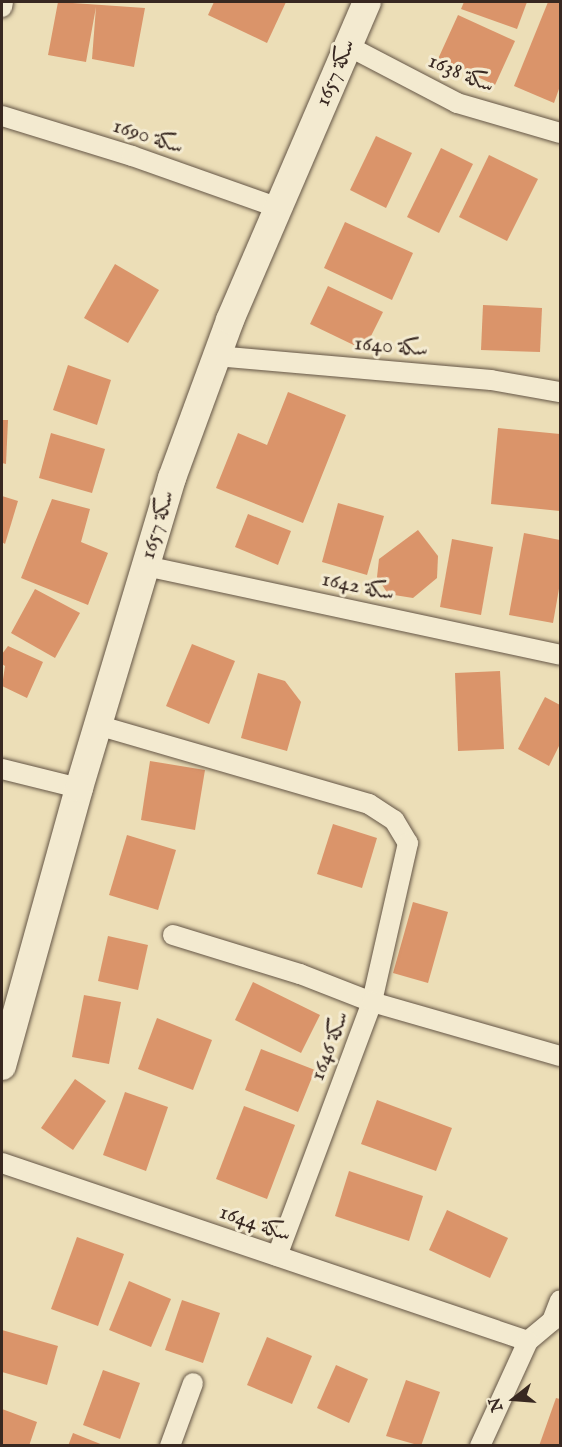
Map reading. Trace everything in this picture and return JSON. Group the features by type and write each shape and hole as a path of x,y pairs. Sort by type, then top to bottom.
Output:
{"street":[{"path":"2,7 3,2"},
{"name":"سكة 1657","path":"2,1066 97,725 172,478 216,356 367,2"},
{"name":"سكة 1638","path":"348,46 457,103 561,134"},
{"name":"سكة 1690","path":"2,117 132,156 279,208"},
{"name":"سكة 1640","path":"216,356 491,380 561,392"},
{"name":"سكة 1642","path":"146,566 561,655"},
{"path":"97,725 369,804 394,820 408,843 372,1002 300,974 173,935"},
{"path":"2,769 79,788"},
{"name":"سكة 1646","path":"277,1256 372,1002 561,1056"},
{"name":"سكة 1644","path":"2,1163 492,1332 528,1341"},
{"path":"480,1446 528,1341 552,1321 561,1300"},
{"path":"170,1446 193,1383"}],"building":[{"path":"58,2 145,8 134,67 92,59 96,7 86,62 48,55"},
{"path":"214,2 286,2 267,43 208,15"},
{"path":"464,2 527,2 517,29 461,9"},
{"path":"548,2 560,2 560,86 554,103 514,86"},
{"path":"458,15 515,41 495,85 438,59"},
{"path":"376,136 412,153 386,208 350,190"},
{"path":"441,148 473,164 439,233 407,217"},
{"path":"489,155 538,179 507,241 459,217"},
{"path":"345,222 413,253 392,300 324,268"},
{"path":"115,264 159,290 128,343 84,318"},
{"path":"328,286 383,312 364,350 310,324"},
{"path":"483,305 542,308 540,352 481,350"},
{"path":"68,365 111,380 97,425 53,410"},
{"path":"288,392 346,415 303,523 216,488 238,433 267,445"},
{"path":"2,420 8,420 6,464 2,463"},
{"path":"498,428 560,434 560,511 491,504"},
{"path":"51,433 105,449 92,493 39,478"},
{"path":"2,496 18,501 5,544 2,542"},
{"path":"52,499 90,509 81,542 108,553 88,605 21,578"},
{"path":"338,503 384,516 367,575 322,562"},
{"path":"248,514 291,531 278,565 235,547"},
{"path":"418,530 438,556 437,578 413,598 388,594 377,577 379,559"},
{"path":"524,533 560,540 560,583 553,623 509,615"},
{"path":"452,539 493,547 481,615 440,607"},
{"path":"35,589 80,613 55,658 11,633"},
{"path":"192,644 235,661 209,724 166,706"},
{"path":"8,646 43,662 27,698 2,686 5,666 2,664 2,654"},
{"path":"500,671 504,749 458,751 455,673"},
{"path":"258,673 285,681 301,702 287,751 241,738"},
{"path":"545,697 560,705 560,744 549,766 518,749"},
{"path":"150,761 205,770 195,830 141,820"},
{"path":"333,824 377,838 362,888 317,874"},
{"path":"127,835 176,850 158,910 109,895"},
{"path":"413,902 448,912 428,983 393,973"},
{"path":"108,936 148,945 138,990 98,981"},
{"path":"253,982 320,1015 301,1053 235,1020"},
{"path":"84,995 121,1002 109,1064 72,1057"},
{"path":"157,1018 212,1040 193,1090 138,1069"},
{"path":"261,1049 315,1070 298,1112 245,1090"},
{"path":"75,1079 106,1101 73,1150 41,1128"},
{"path":"125,1092 168,1107 146,1171 103,1155"},
{"path":"377,1100 452,1128 436,1171 361,1144"},
{"path":"244,1106 295,1125 267,1199 216,1179"},
{"path":"349,1171 423,1196 409,1241 335,1216"},
{"path":"447,1210 508,1238 490,1278 429,1250"},
{"path":"77,1237 124,1254 98,1326 51,1309"},
{"path":"129,1281 171,1299 151,1347 109,1330"},
{"path":"182,1300 220,1313 203,1363 165,1350"},
{"path":"2,1330 58,1346 47,1385 2,1372"},
{"path":"267,1337 312,1356 292,1404 247,1385"},
{"path":"336,1365 368,1379 349,1423 317,1408"},
{"path":"103,1370 140,1383 120,1439 83,1425"},
{"path":"406,1380 440,1392 421,1446 386,1436"},
{"path":"556,1398 560,1399 560,1446 539,1446"},
{"path":"2,1409 37,1422 29,1446 2,1446"},
{"path":"73,1433 103,1445 103,1446 68,1446"}]}
